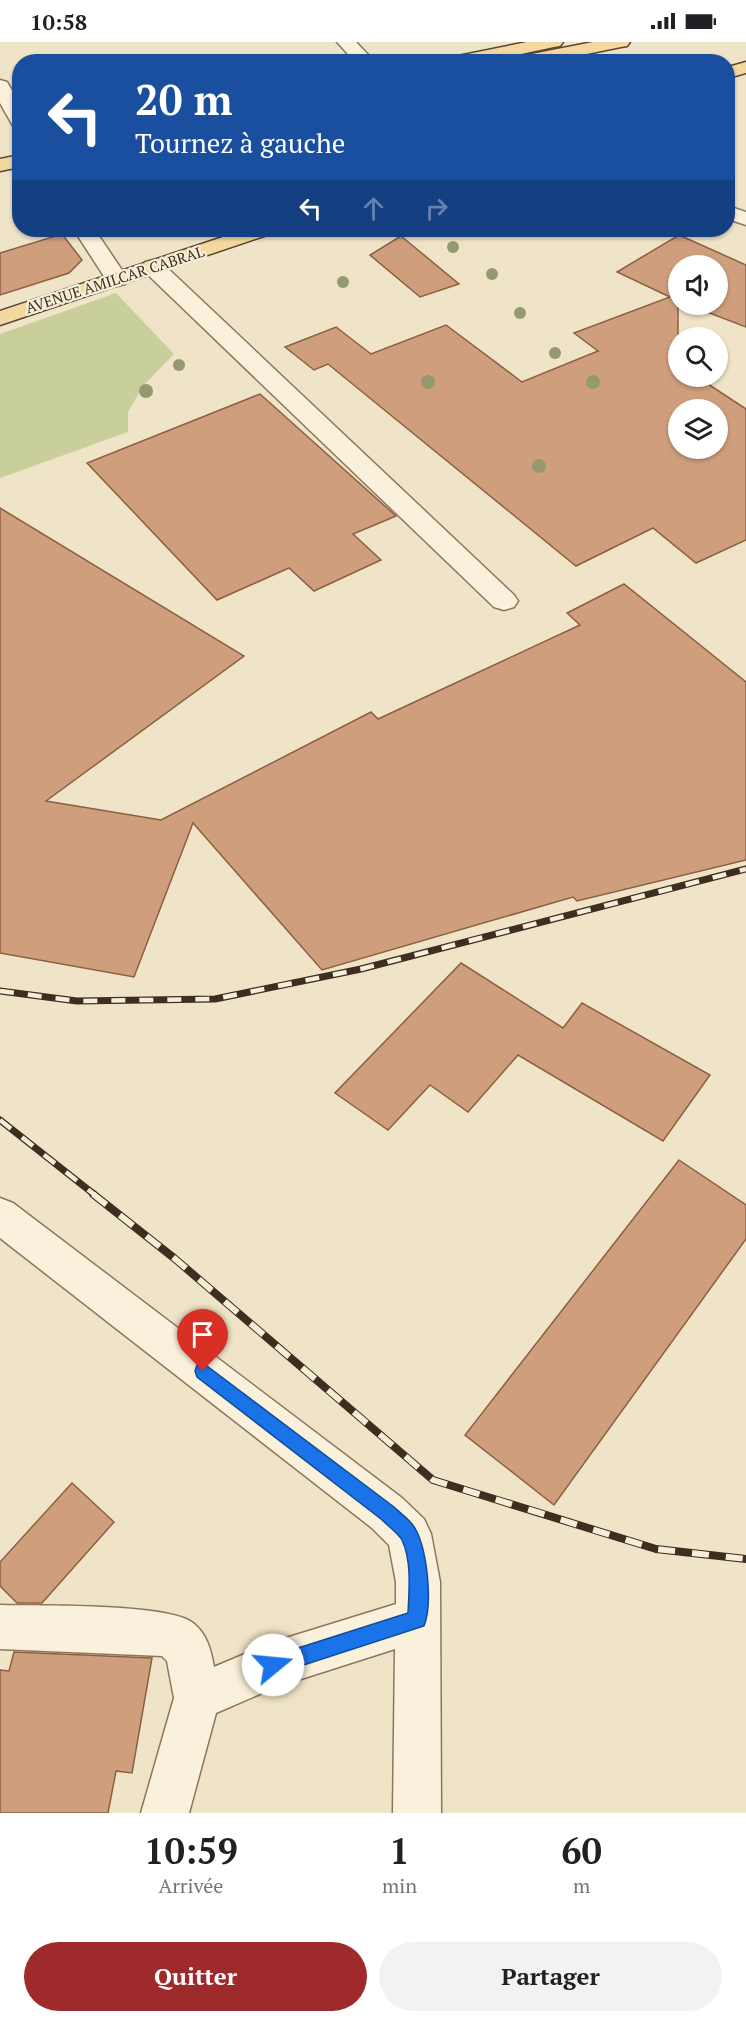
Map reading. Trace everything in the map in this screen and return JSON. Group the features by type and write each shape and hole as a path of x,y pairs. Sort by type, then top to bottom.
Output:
{"main road":[{"path":"514,54 554,42"},
{"path":"561,54 621,42"},
{"name":"AVENUE AMILCAR CABRAL","path":"0,318 242,237"}],"street":[{"path":"346,42 358,54"},
{"path":"0,86 12,108"},
{"path":"90,237 117,279"},
{"path":"153,267 504,601"},
{"path":"0,1215 387,1513 409,1534 418,1582 417,1813"},
{"path":"196,1698 273,1665 417,1620"},
{"path":"0,1627 159,1634 175,1637 188,1650 196,1698 165,1813"}],"green space":[{"path":"116,293 174,354 143,386 128,412 128,432 0,478 0,334"}],"building":[{"path":"52,237 64,237 82,260 69,273 0,295 0,253"},
{"path":"402,237 459,284 420,297 370,255"},
{"path":"676,237 683,237 724,255 668,255 668,296 617,272"},
{"path":"728,257 746,265 746,327 715,315 728,315"},
{"path":"668,298 668,315 678,315 678,327 668,327 668,387 713,387 746,409 746,540 696,563 653,528 576,566 328,364 314,370 285,347 336,327 371,354 446,325 522,382 598,351 574,333"},
{"path":"260,394 396,516 353,534 381,560 314,591 289,568 217,600 87,463"},
{"path":"0,508 244,656 46,801 161,820 371,712 378,719 580,625 567,613 624,584 746,682 746,860 577,901 573,897 322,970 193,823 134,977 0,953"},
{"path":"461,963 563,1028 582,1003 710,1075 663,1141 518,1055 468,1112 430,1085 388,1130 335,1093"},
{"path":"679,1160 746,1205 746,1239 554,1505 465,1435"},
{"path":"72,1483 114,1522 42,1603 17,1603 0,1586 0,1562"},
{"path":"14,1652 152,1658 132,1773 116,1771 108,1813 0,1813 0,1670 9,1671"}],"railway":[{"path":"0,991 77,1001 215,999 361,969 746,869"},
{"path":"0,1120 95,1195"},
{"path":"93,1194 174,1258 433,1480 656,1549 746,1559"}],"route":[{"path":"203,1371 387,1513 409,1534 415,1557 418,1582 417,1620 273,1665"}]}
